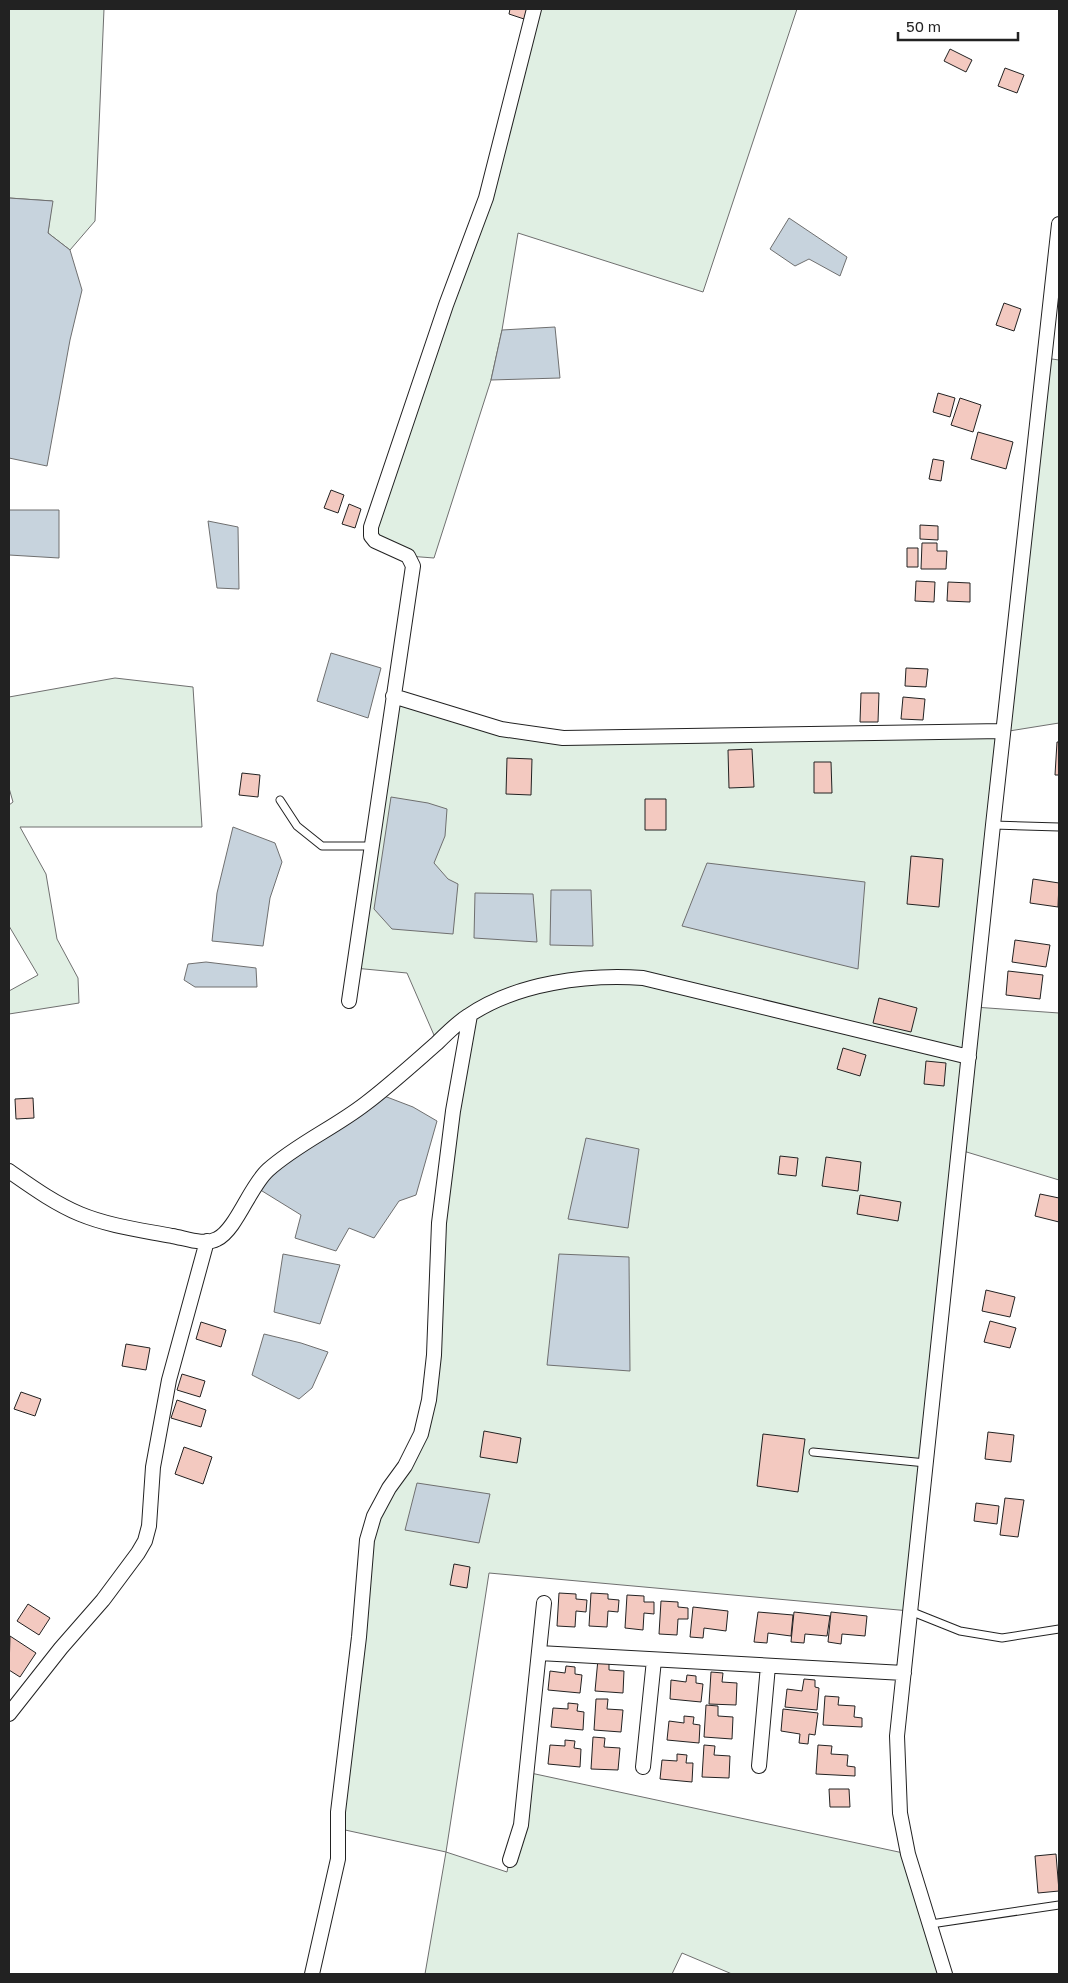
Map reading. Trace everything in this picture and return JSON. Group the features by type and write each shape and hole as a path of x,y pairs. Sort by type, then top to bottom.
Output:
{"street":[{"path":"349,1001 413,566 408,556 375,541 371,536 371,527 446,305 486,198 534,9"},
{"path":"945,1974 908,1854 900,1813 897,1736 993,824 1059,224"},
{"path":"393,696 501,729 563,738 1003,731"},
{"path":"9,1171 58,1204 106,1223 196,1241 216,1240 225,1233 254,1186 281,1158 350,1116 379,1094 470,1015 515,994 552,983 587,977 643,978 969,1057"},
{"path":"312,1974 338,1858 338,1812 359,1637 367,1540 374,1516 389,1488 405,1466 421,1434 429,1400 434,1355 439,1223 453,1111 470,1015"},
{"path":"9,1714 102,1600 145,1541 153,1468 169,1380 207,1241"},
{"path":"510,1860 521,1825 544,1604"},
{"path":"539,1653 904,1672"},
{"path":"643,1767 654,1660"},
{"path":"759,1766 768,1666"}],"lane":[{"path":"280,800 297,826 322,846 372,846"},
{"path":"993,824 1059,827"},
{"path":"813,1452 926,1463"},
{"path":"910,1611 960,1631 1002,1638 1059,1629"},
{"path":"931,1924 1059,1904"}],"green space":[{"path":"9,9 104,9 95,221 70,250 48,233 52,201 9,198"},
{"path":"534,9 797,9 703,292 518,233 502,330 491,380 434,558 408,556 375,541 371,527 486,198"},
{"path":"1045,358 1059,360 1059,723 1003,732 974,1007 1059,1013 1059,1180 960,1150 910,1611 489,1573 446,1852 336,1828 367,1540 421,1434 439,1223 470,1015 437,1042 407,973 354,968 393,696 531,735 1003,731"},
{"path":"115,678 193,687 202,827 20,827 46,874 57,939 78,978 79,1003 9,1014 9,991 38,975 9,926 9,805 13,802 9,788 9,697"},
{"path":"526,1772 908,1854 945,1974 732,1974 682,1953 672,1974 425,1974 446,1852 507,1872"}],"shaded area":[{"path":"9,198 53,201 48,233 70,250 82,290 70,340 47,466 9,458"},
{"path":"789,218 847,257 840,276 809,259 795,266 770,249"},
{"path":"555,327 560,378 491,380 502,330"},
{"path":"9,510 59,510 59,558 9,555"},
{"path":"208,521 238,527 239,589 217,588"},
{"path":"331,653 381,668 368,718 317,701"},
{"path":"391,797 428,803 447,809 445,836 434,863 448,879 458,884 453,934 392,929 374,909"},
{"path":"233,827 275,843 282,862 270,898 263,946 212,941 217,893"},
{"path":"707,863 865,882 858,969 682,926"},
{"path":"551,890 591,890 593,946 550,945"},
{"path":"475,893 533,894 537,942 474,938"},
{"path":"206,962 256,968 257,987 195,987 184,980 188,964"},
{"path":"379,1094 413,1107 437,1121 416,1195 399,1201 374,1238 349,1228 336,1251 295,1238 301,1215 254,1186"},
{"path":"586,1138 639,1149 628,1228 568,1219"},
{"path":"283,1254 340,1265 320,1324 274,1312"},
{"path":"559,1254 629,1257 630,1371 547,1365"},
{"path":"264,1334 328,1352 312,1388 299,1399 252,1375"},
{"path":"417,1483 490,1494 479,1543 405,1530"}],"building":[{"path":"510,9 527,9 524,19 509,14"},
{"path":"950,49 972,60 966,72 944,61"},
{"path":"1005,68 1024,75 1017,93 998,86"},
{"path":"1004,303 1021,309 1014,331 996,325"},
{"path":"938,393 955,398 950,417 933,412"},
{"path":"960,398 981,405 973,432 951,425"},
{"path":"978,432 1013,442 1006,469 971,459"},
{"path":"933,459 944,461 941,481 929,479"},
{"path":"331,490 344,495 338,513 324,508"},
{"path":"349,504 361,509 355,528 342,524"},
{"path":"920,525 938,526 938,540 920,539"},
{"path":"922,543 937,543 937,551 947,551 946,569 921,569"},
{"path":"907,548 918,548 918,567 907,567"},
{"path":"916,581 935,582 934,602 915,601"},
{"path":"948,582 970,583 970,602 947,601"},
{"path":"906,668 928,669 926,687 905,686"},
{"path":"861,693 879,693 878,722 860,722"},
{"path":"903,697 925,699 923,720 901,719"},
{"path":"1057,742 1059,742 1059,775 1055,775"},
{"path":"752,749 754,787 729,788 728,750"},
{"path":"507,758 532,759 531,795 506,794"},
{"path":"814,762 831,762 832,793 814,793"},
{"path":"242,773 260,775 258,797 239,795"},
{"path":"645,799 666,799 666,830 645,830"},
{"path":"911,856 943,859 939,907 907,904"},
{"path":"1033,879 1059,883 1058,907 1030,903"},
{"path":"1015,940 1050,945 1046,967 1012,962"},
{"path":"1008,971 1043,975 1040,999 1006,995"},
{"path":"879,998 917,1008 911,1032 873,1023"},
{"path":"843,1048 866,1055 860,1076 837,1069"},
{"path":"926,1061 946,1063 944,1086 924,1084"},
{"path":"33,1098 34,1118 16,1119 15,1099"},
{"path":"780,1156 798,1158 796,1176 778,1174"},
{"path":"826,1157 861,1162 858,1191 822,1186"},
{"path":"1040,1194 1059,1198 1059,1222 1035,1216"},
{"path":"860,1195 901,1202 898,1221 857,1214"},
{"path":"986,1290 1015,1297 1010,1317 982,1311"},
{"path":"990,1321 1016,1328 1010,1348 984,1342"},
{"path":"201,1322 226,1330 221,1347 196,1339"},
{"path":"126,1344 150,1348 146,1370 122,1366"},
{"path":"182,1374 205,1381 200,1397 177,1390"},
{"path":"21,1392 41,1399 35,1416 14,1409"},
{"path":"177,1400 206,1410 201,1427 171,1418"},
{"path":"484,1431 521,1438 517,1463 480,1457"},
{"path":"988,1432 1014,1435 1011,1462 985,1459"},
{"path":"763,1434 805,1439 798,1492 757,1486"},
{"path":"184,1447 212,1457 203,1484 175,1474"},
{"path":"1005,1498 1024,1500 1018,1537 1000,1535"},
{"path":"976,1503 999,1506 997,1524 974,1521"},
{"path":"454,1564 470,1567 467,1588 450,1585"},
{"path":"559,1593 576,1594 576,1599 587,1600 586,1612 576,1611 575,1627 557,1626"},
{"path":"591,1593 608,1594 608,1599 619,1600 618,1612 608,1611 607,1627 589,1626"},
{"path":"627,1595 644,1596 644,1602 654,1602 654,1614 644,1613 643,1630 625,1628"},
{"path":"661,1601 678,1602 678,1607 688,1608 688,1619 678,1619 677,1635 659,1634"},
{"path":"28,1604 50,1618 39,1635 17,1621"},
{"path":"693,1607 728,1611 726,1631 704,1628 703,1638 690,1637"},
{"path":"758,1612 793,1615 791,1636 768,1633 767,1643 754,1642"},
{"path":"794,1612 830,1616 827,1636 805,1634 804,1643 791,1642"},
{"path":"831,1612 867,1616 865,1636 842,1634 841,1644 828,1642"},
{"path":"10,1636 36,1653 20,1677 9,1670"},
{"path":"598,1659 609,1660 609,1670 624,1671 623,1693 595,1691"},
{"path":"566,1666 575,1667 575,1674 582,1675 580,1693 548,1690 550,1671 565,1673"},
{"path":"711,1672 723,1673 722,1682 737,1683 736,1705 709,1704"},
{"path":"687,1675 696,1676 696,1683 703,1684 701,1702 670,1699 671,1680 686,1682"},
{"path":"804,1679 815,1680 815,1687 819,1688 817,1710 785,1707 787,1689 802,1691"},
{"path":"825,1696 839,1697 838,1705 855,1706 854,1717 862,1718 862,1727 823,1725"},
{"path":"596,1699 608,1699 607,1709 623,1710 621,1732 594,1730"},
{"path":"568,1703 578,1704 577,1711 584,1712 583,1730 551,1727 553,1708 568,1709"},
{"path":"706,1705 718,1706 718,1716 733,1717 732,1739 704,1737"},
{"path":"783,1709 818,1713 815,1735 809,1734 808,1744 799,1743 800,1734 781,1731"},
{"path":"684,1716 694,1717 693,1724 700,1725 699,1743 667,1740 669,1721 684,1723"},
{"path":"593,1737 605,1738 604,1747 620,1748 618,1770 591,1769"},
{"path":"565,1740 575,1741 574,1748 581,1749 580,1767 548,1764 550,1745 565,1746"},
{"path":"704,1745 715,1746 714,1755 730,1756 729,1778 702,1777"},
{"path":"818,1745 832,1746 831,1754 848,1755 847,1766 855,1767 855,1776 816,1774"},
{"path":"677,1754 687,1755 686,1763 693,1763 692,1782 660,1779 662,1760 677,1761"},
{"path":"829,1789 849,1789 850,1807 830,1807"},
{"path":"1056,1854 1059,1891 1038,1893 1035,1856"}]}
